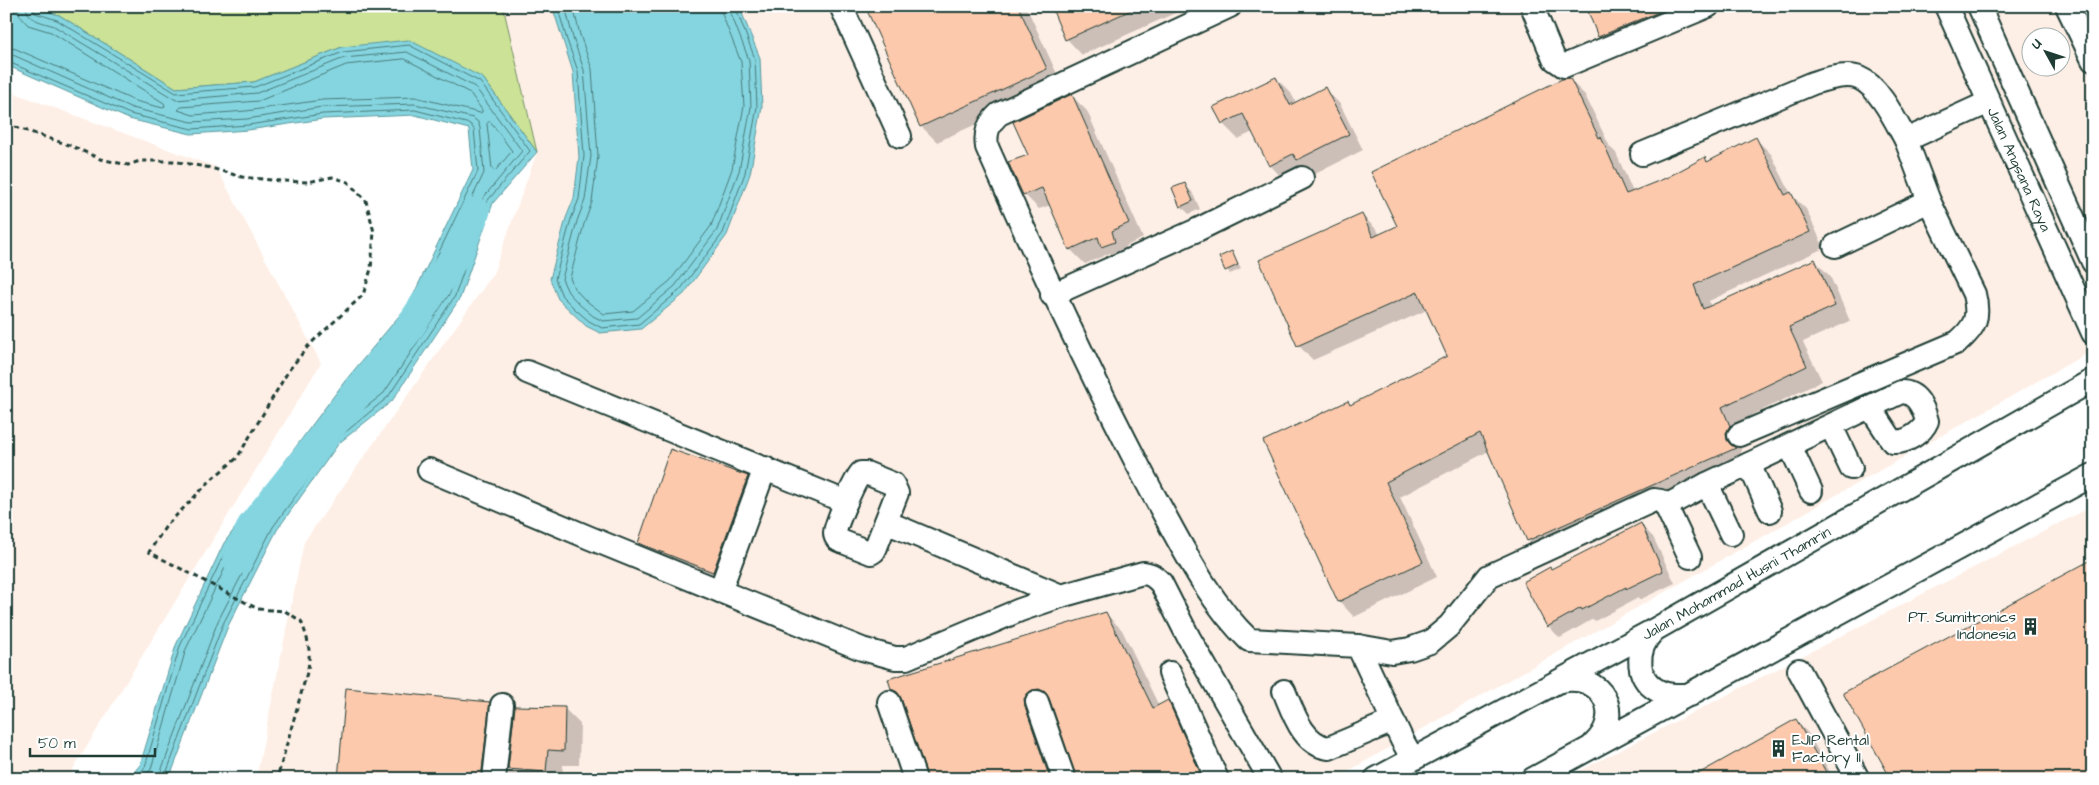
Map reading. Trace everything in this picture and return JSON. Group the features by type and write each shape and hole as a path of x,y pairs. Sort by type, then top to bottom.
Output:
{"street":[{"path":"841,6 900,136"},
{"path":"1230,6 999,114 992,121 986,138 987,147 1052,295 1118,428 1184,550 1211,593 1238,630 1249,640 1259,642 1358,646 1392,652 1410,649 1430,642 1449,626 1489,576 1654,500 1661,501 1666,506 1690,557"},
{"path":"1532,6 1554,59 1564,66 1708,6"},
{"name":"Jalan Angsana Raya","path":"1946,6 2093,332"},
{"name":"Jalan Angsana Raya","path":"1979,6 2093,262"},
{"path":"2067,6 2093,60"},
{"path":"1642,154 1813,83 1834,77 1859,78 1873,88 1906,140 1930,201 1974,294 1977,305 1976,321 1972,330 1958,342 1739,435"},
{"path":"1906,140 1989,102"},
{"path":"1052,295 1189,234 1302,178"},
{"path":"1835,246 1930,201"},
{"path":"527,372 846,502"},
{"name":"Jalan Mohammad Husni Thamrin","path":"1376,779 1654,630 2090,382"},
{"path":"1666,506 1707,484 1870,407"},
{"path":"1832,426 1851,468"},
{"path":"1790,446 1811,491"},
{"path":"1749,464 1770,511"},
{"path":"720,591 765,468"},
{"path":"429,470 868,651 895,658 906,658 1020,610 1061,596 1143,573 1152,574 1161,583 1189,638 1270,779"},
{"path":"861,473 866,473 893,484 897,493 874,551 871,553 838,540 835,531 846,502 861,473"},
{"path":"1534,779 2093,475"},
{"path":"1707,484 1731,534"},
{"path":"886,522 1061,596"},
{"path":"1654,630 1645,639 1640,651 1639,664 1643,676 1651,686 1662,692 1675,695 1690,695"},
{"path":"1358,646 1413,759"},
{"path":"1799,670 1858,779"},
{"path":"1170,673 1217,779"},
{"path":"1557,682 1573,679 1588,682 1601,691 1608,705 1609,721 1603,736 1592,746"},
{"path":"1284,691 1299,725 1320,746 1329,748 1393,721"},
{"path":"889,702 915,779"},
{"path":"1037,702 1064,779"},
{"path":"494,779 502,705"}],"path":[{"path":"6,124 72,146 100,159 128,164 140,161 173,161 211,168 242,178 282,181 308,182 332,177 348,182 366,201 374,232 371,269 363,295 309,345 288,370 237,458 213,478 166,526 149,552 258,609 285,611 301,620 310,652 308,669 277,779"}],"shaded area":[{"path":"503,6 2093,6 2093,350 1334,779 256,779 304,542 493,274 537,152"},
{"path":"6,90 216,167 321,363 67,779 6,779"},
{"path":"2093,506 2093,779 1564,779"}],"green space":[{"path":"30,6 503,6 537,152 483,78 342,47 254,82 176,88 59,15"}],"water":[{"path":"6,6 30,6 59,15 176,88 254,82 342,47 409,40 483,78 537,152 493,203 460,298 392,401 339,443 277,530 228,626 169,779 128,779 140,765 176,645 224,543 345,381 409,304 473,170 469,129 415,115 323,119 248,130 191,134 129,119 6,65"},
{"path":"554,6 739,6 760,58 762,107 750,174 727,235 684,294 641,329 600,333 586,326 558,299 550,279 566,218 574,198 579,157 573,72 554,12"}],"building":[{"path":"865,6 1018,6 1047,69 920,127"},
{"path":"1051,6 1140,6 1065,40"},
{"path":"1586,6 1673,6 1598,37"},
{"path":"1276,77 1290,105 1325,87 1349,134 1297,160 1293,154 1269,166 1243,114 1222,124 1213,107"},
{"path":"1570,78 1599,138 1601,137 1626,194 1666,178 1705,157 1707,162 1756,137 1785,195 1791,192 1810,232 1694,285 1703,309 1815,259 1835,306 1789,327 1807,366 1722,407 1730,426 1726,433 1727,440 1736,448 1527,541 1480,433 1386,482 1423,562 1338,602 1263,441 1348,401 1350,405 1447,356 1418,292 1297,346 1259,260 1362,214 1373,237 1397,226 1371,172 1562,79"},
{"path":"1072,94 1129,223 1112,231 1115,242 1101,247 1098,237 1069,250 1042,188 1023,195 1008,162 1028,155 1013,122"},
{"path":"1185,183 1193,201 1180,207 1172,188"},
{"path":"1232,251 1238,265 1225,271 1219,257"},
{"path":"670,449 748,476 713,572 638,543"},
{"path":"1641,523 1663,571 1626,589 1626,587 1582,610 1581,608 1547,627 1523,582"},
{"name":"PT. Sumitronics Indonesia","path":"2093,559 2093,773 2082,779 1891,779 1843,693"},
{"path":"1106,612 1153,708 1168,700 1200,772 1187,779 1077,779 1049,698 1045,692 1039,689 1032,690 1024,699 1050,779 928,779 901,698 897,692 891,689 888,679"},
{"path":"346,688 490,702 481,779 338,779"},
{"path":"515,706 565,707 564,751 548,750 546,772 508,769"},
{"name":"EJIP Rental Factory II","path":"1796,719 1830,779 1689,779"}],"waterway":[{"path":"237,560 252,526 408,330 459,250 475,212"}],"place":[{"name":"PT. Sumitronics Indonesia","path":"2030,626"},
{"name":"EJIP Rental Factory II","path":"1778,749"}]}
